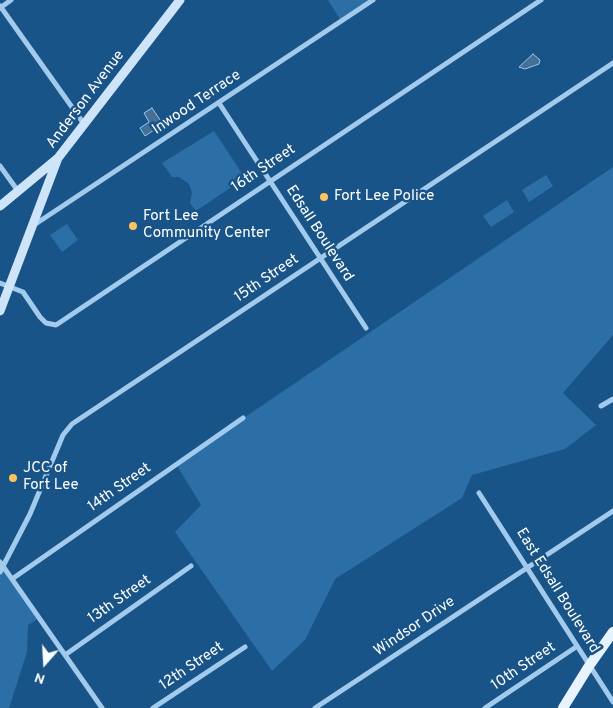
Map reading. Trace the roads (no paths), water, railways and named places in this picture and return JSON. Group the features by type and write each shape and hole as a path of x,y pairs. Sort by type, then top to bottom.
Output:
{"main road":[{"name":"Anderson Avenue","path":"0,310 58,158 179,0"},
{"path":"0,206 58,158"},
{"path":"563,708 613,632"}],"street":[{"path":"12,0 0,7 85,124"},
{"name":"Inwood Terrace","path":"33,225 373,0"},
{"name":"16th Street","path":"0,283 23,292 46,323 56,325 541,0"},
{"name":"15th Street","path":"0,572 30,514 63,435 72,424 613,63"},
{"name":"Edsall Boulevard","path":"219,103 366,328"},
{"path":"0,166 18,191"},
{"path":"602,406 613,398"},
{"name":"14th Street","path":"12,579 243,418"},
{"name":"East Edsall Boulevard","path":"479,493 613,702"},
{"name":"Windsor Drive","path":"315,708 613,511"},
{"path":"2,565 102,708"},
{"name":"13th Street","path":"65,655 191,566"},
{"name":"12th Street","path":"153,708 245,647"},
{"name":"10th Street","path":"485,708 576,647"}],"place":[{"name":"Fort Lee Police","path":"324,197"},
{"name":"Fort Lee Community Center","path":"133,226"},
{"name":"JCC of Fort Lee","path":"13,478"}]}
